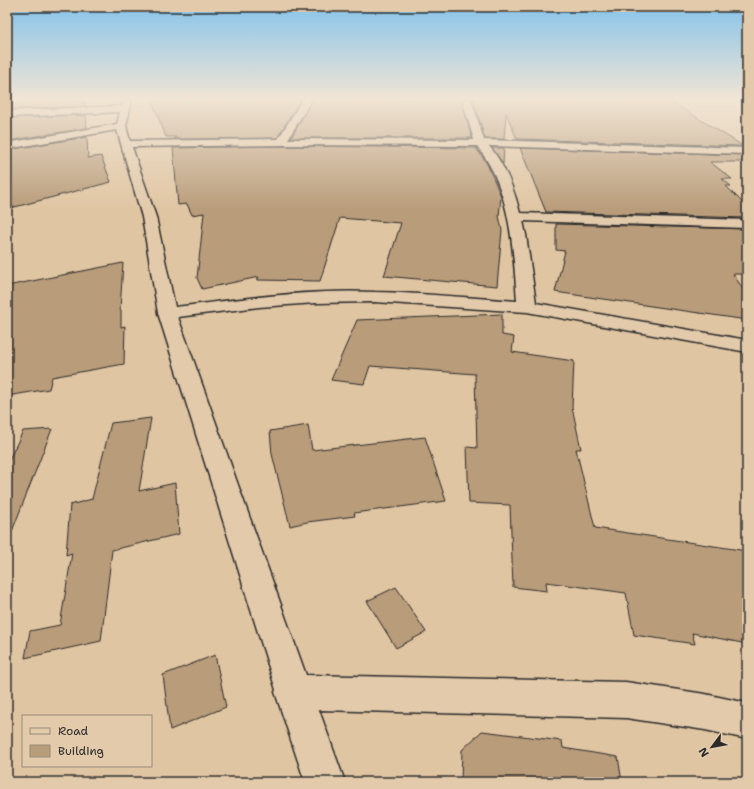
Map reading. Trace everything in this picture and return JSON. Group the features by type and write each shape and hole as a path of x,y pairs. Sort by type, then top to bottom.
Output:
{"street":[{"path":"7,146 53,136"},
{"path":"129,136 149,217 167,313 293,692 325,782"},
{"path":"237,136 281,142 480,144 747,151"},
{"path":"281,142 285,136"},
{"path":"477,136 480,144 494,160 509,196 519,235 527,307"},
{"path":"514,217 747,224"},
{"path":"167,313 266,302 374,297 527,307 747,346"},
{"path":"293,692 626,700 705,712 747,721"}],"building":[{"path":"7,136 39,136 7,141"},
{"path":"166,136 278,136 277,138 174,139 176,137"},
{"path":"292,136 471,136 472,138 291,138"},
{"path":"484,136 504,136 504,139 485,139"},
{"path":"516,136 727,136 743,146 517,139"},
{"path":"87,137 88,158 101,156 111,182 7,209 7,150"},
{"path":"281,146 476,148 487,164 501,196 499,216 502,230 497,286 384,276 401,223 340,218 320,281 257,280 259,277 202,289 197,278 204,213 192,215 187,204 178,205 173,148"},
{"path":"492,148 504,148 503,164 496,153"},
{"path":"520,148 747,155 747,162 710,162 732,179 722,179 731,186 726,186 747,207 747,218 546,212"},
{"path":"556,224 747,229 747,274 733,274 747,295 747,320 555,292 565,251 556,250"},
{"path":"123,263 120,310 121,327 125,326 124,364 52,377 49,389 7,396 7,286"},
{"path":"502,314 502,335 514,337 512,352 574,361 572,407 581,449 576,449 595,528 747,551 747,644 692,633 695,644 634,635 626,593 546,582 547,591 513,587 510,505 469,503 467,447 477,448 475,374 370,366 364,384 331,380 357,320"},
{"path":"151,418 139,491 175,483 179,534 112,550 101,641 25,658 30,631 60,625 72,553 66,555 70,505 92,499 111,423"},
{"path":"308,425 312,450 425,437 446,501 354,513 355,516 307,522 290,526 272,454 270,431"},
{"path":"52,429 9,539 7,538 7,464 23,431"},
{"path":"396,587 426,632 396,648 367,601"},
{"path":"215,655 226,707 170,730 163,675"},
{"path":"482,731 562,741 563,748 618,757 622,782 461,782 462,750"}]}
